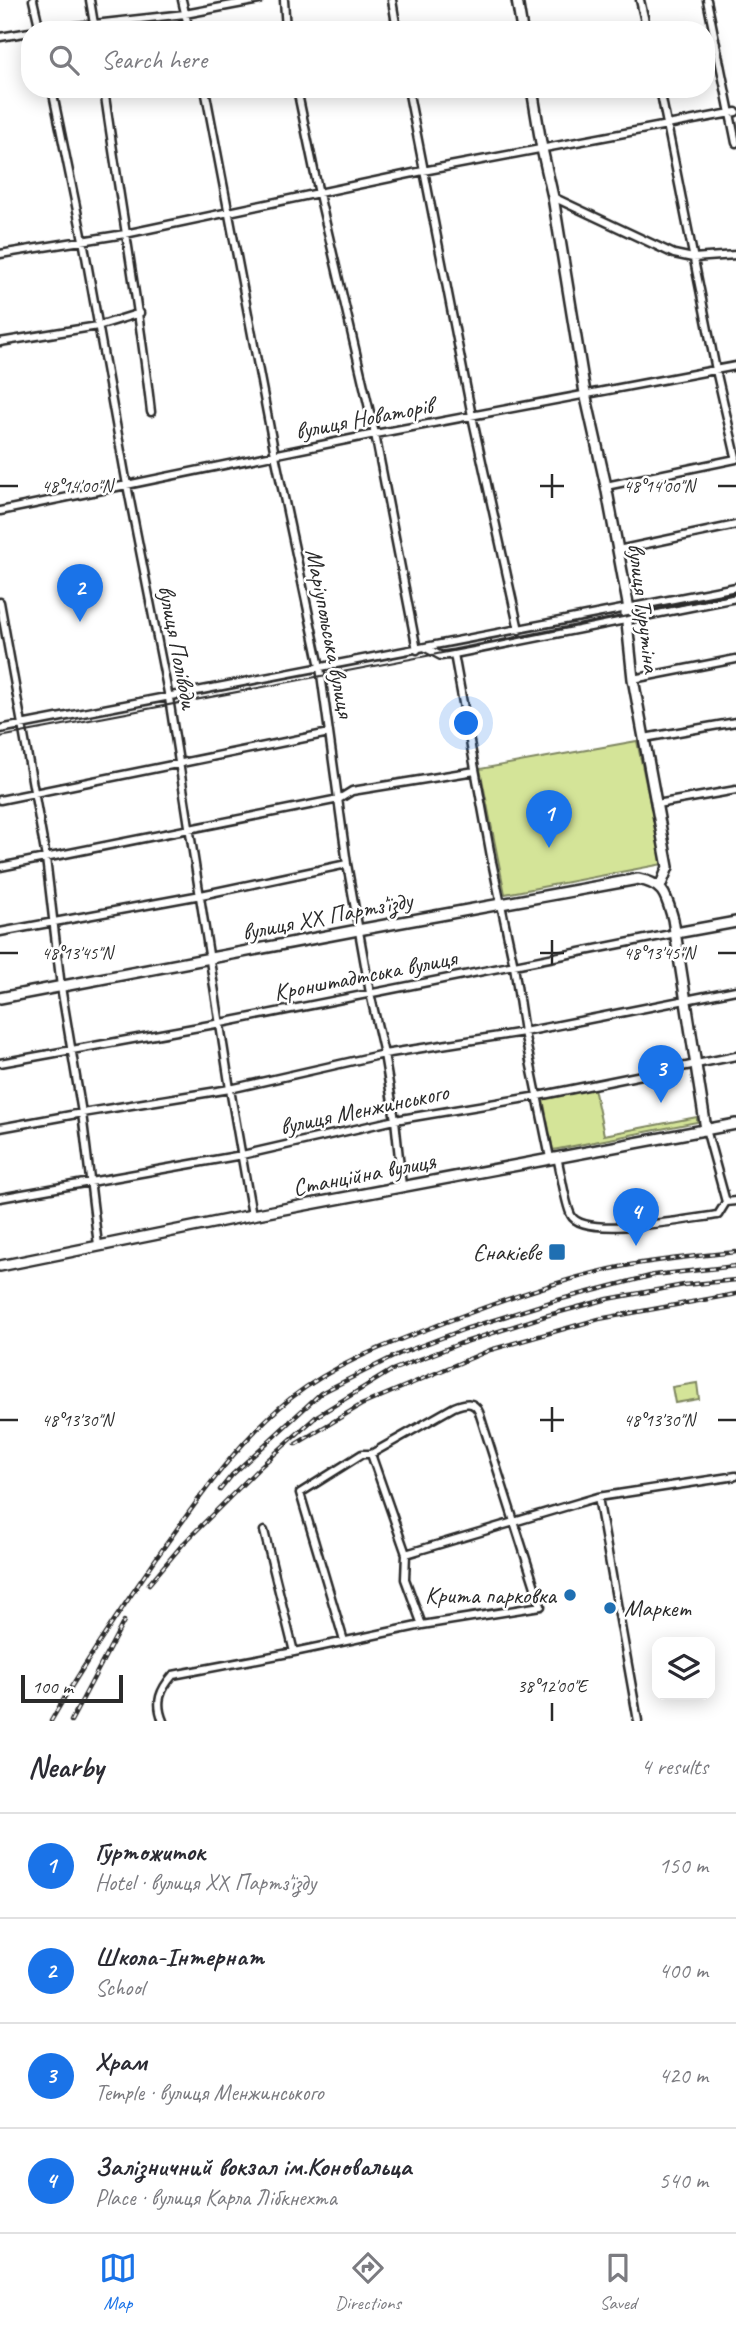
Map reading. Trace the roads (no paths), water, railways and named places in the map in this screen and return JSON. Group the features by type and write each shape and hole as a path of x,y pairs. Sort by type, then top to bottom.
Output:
{"street":[{"path":"33,0 38,21"},
{"path":"90,0 94,21"},
{"path":"182,0 187,21"},
{"path":"132,21 258,0"},
{"path":"284,0 285,21"},
{"path":"392,0 396,21"},
{"path":"517,0 520,21"},
{"path":"640,0 645,21"},
{"path":"707,0 712,21"},
{"path":"0,37 21,34"},
{"path":"715,35 733,113 736,143"},
{"name":"вулиця Поліводи","path":"54,98 169,698 252,1215"},
{"path":"105,98 124,234 140,313 151,412"},
{"name":"Маріупольська вулиця","path":"207,98 275,455 320,667 358,930 396,1120 402,1186"},
{"path":"299,98 375,435 418,650"},
{"path":"410,98 472,416 519,630"},
{"name":"вулиця Турутіна","path":"534,98 553,197 585,393 629,609 626,620 633,679 668,867 660,887"},
{"path":"606,486 736,458 662,98"},
{"path":"0,254 124,234 423,172 733,113"},
{"path":"553,197 674,254 693,258 736,255"},
{"path":"0,342 98,326 140,313"},
{"name":"вулиця Новаторів","path":"0,511 585,393 736,366"},
{"path":"618,550 736,525"},
{"path":"0,729 736,587"},
{"path":"426,648 441,656 454,654 736,598"},
{"path":"0,601 46,858 61,987 82,1113 98,1245"},
{"path":"454,654 538,1096 571,1216 580,1224 622,1227 718,1215 726,1202 706,1129 676,933 666,897 660,887"},
{"path":"633,679 736,659"},
{"path":"644,737 736,722"},
{"path":"0,800 329,733"},
{"path":"0,867 339,799 352,791 475,771"},
{"path":"657,804 736,789"},
{"path":"0,932 201,895 347,864"},
{"name":"вулиця XX Партз'їзду","path":"0,998 638,879 651,881 660,887"},
{"name":"Кронштадтська вулиця","path":"0,1063 221,1023 736,922"},
{"path":"0,1128 230,1089 384,1054 524,1032 736,990"},
{"name":"вулиця Менжинського","path":"0,1198 242,1155 396,1120 538,1096 736,1056"},
{"name":"Станційна вулиця","path":"0,1266 402,1186 736,1124"},
{"path":"726,1202 736,1201"},
{"path":"163,1721 158,1704 162,1688 173,1675 294,1653 422,1625 541,1606 477,1406 464,1403 454,1407 372,1454 362,1454 300,1493 344,1641"},
{"path":"372,1454 406,1554 405,1579 422,1625"},
{"path":"406,1554 598,1497 736,1476"},
{"path":"598,1497 638,1721"},
{"path":"264,1531 294,1653"}],"tram line":[{"path":"0,737 495,643 736,594"}],"railway":[{"path":"51,1721 115,1619 201,1496 252,1434 307,1386 377,1349 480,1309 552,1285 625,1266 736,1252"},
{"path":"220,1490 232,1475 321,1393 399,1354 465,1329 554,1301 654,1275 736,1266"},
{"path":"149,1584 182,1545 260,1467 317,1416 392,1370 459,1344 608,1299 684,1285 736,1280"},
{"path":"296,1444 361,1405 490,1350 599,1319 736,1294"},
{"path":"71,1721 124,1621"}],"place":[{"name":"Школа-Інтернат","path":"80,622"},
{"name":"Гуртожиток","path":"549,848"},
{"name":"Храм","path":"661,1103"},
{"name":"Залізничний вокзал ім.Коновальца","path":"636,1246"},
{"name":"Єнакієве","path":"557,1252"},
{"name":"Крита парковка","path":"570,1595"},
{"name":"Маркет","path":"610,1608"}]}
